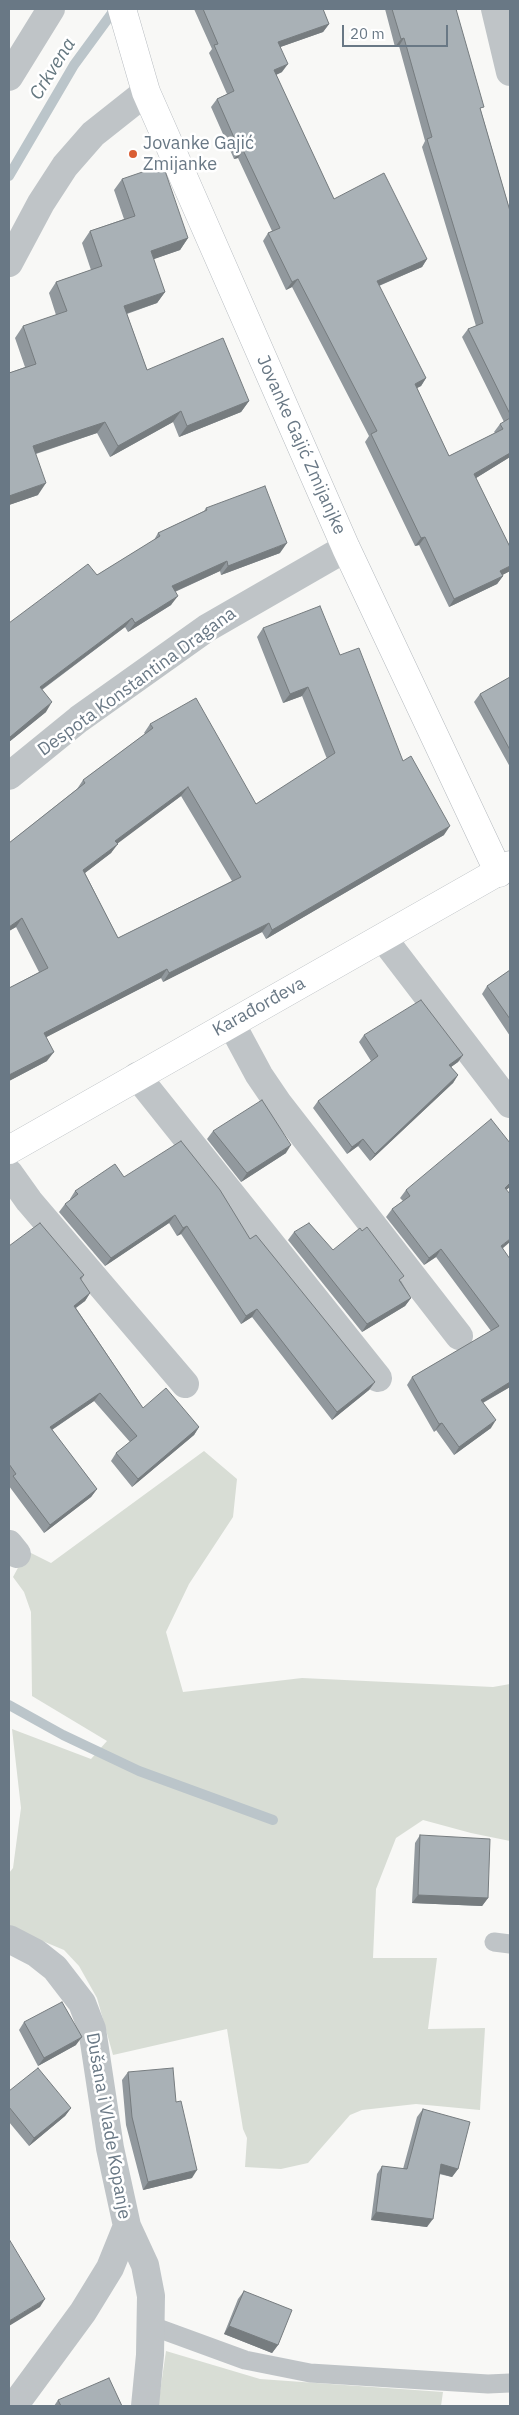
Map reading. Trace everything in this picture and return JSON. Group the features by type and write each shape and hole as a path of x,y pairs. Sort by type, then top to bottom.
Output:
{"street":[{"path":"9,77 51,9"},
{"path":"495,9 510,72"},
{"name":"Jovanke Gajić Zmijanjke","path":"124,18 146,92 346,548 504,869"},
{"path":"9,263 41,203 65,166 93,134 146,92"},
{"name":"Despota Konstantina Dragana","path":"9,776 79,719 207,628 346,548"},
{"name":"Karađorđeva","path":"9,1150 504,869"},
{"path":"383,938 510,1104"},
{"path":"231,1023 259,1075 278,1103 459,1336"},
{"path":"137,1076 378,1378"},
{"path":"9,1173 41,1216 185,1384"},
{"name":"Dušana i Vlade Kopanje","path":"9,1939 36,1953 55,1968 82,2003 92,2029 110,2148 127,2226 110,2268 83,2312 14,2406"},
{"path":"127,2226 145,2265 151,2296 152,2326 145,2406"}],"lane":[{"path":"152,2326 245,2360 310,2373 488,2384 510,2383"}],"shaded area":[{"path":"204,1451 237,1479 233,1517 189,1584 166,1632 183,1692 302,1678 493,1687 510,1684 510,1841 423,1820 396,1838 376,1889 373,1958 437,1958 428,2029 485,2028 480,2110 416,2104 362,2110 350,2115 308,2163 281,2169 245,2167 247,2138 243,2129 227,2029 113,2055 97,1998 79,1966 64,1950 9,1927 9,1873 13,1868 21,1808 12,1729 91,1759 107,1741 32,1696 31,1612 24,1592 13,1577 27,1551 51,1563"},
{"path":"166,2351 260,2379 443,2392 441,2406 158,2406"}],"building":[{"path":"203,9 323,9 329,24 278,42 288,64 274,70 334,199 384,173 427,259 377,281 426,378 415,384 449,456 503,429 500,424 510,418 510,453 474,474 510,547 510,566 500,571 503,576 454,599 425,537 421,538 371,434 377,431 298,279 292,282 268,233 280,228 243,150 240,151 217,99 234,91 214,45 218,44"},
{"path":"392,9 456,9 484,107 480,108 510,211 510,414 468,329 483,323 427,139 432,137 404,38 401,39"},
{"path":"163,165 188,238 151,251 165,292 124,306 147,370 223,338 249,401 187,426 181,411 118,446 105,422 33,446 46,483 9,496 9,373 36,364 23,326 67,311 56,282 102,266 90,231 135,216 122,179"},
{"path":"265,486 287,543 228,566 227,561 172,586 178,596 135,623 132,618 40,687 52,702 10,737 9,623 88,564 97,575 160,536 158,533 207,510 206,508"},
{"path":"320,606 340,655 359,648 403,761 411,756 450,826 272,930 269,923 169,973 167,969 44,1033 54,1052 9,1075 9,988 48,968 22,918 9,927 9,843 85,783 83,780 153,728 150,724 196,698 256,804 335,753 308,687 290,694 263,628","holes":["188,787 241,877 118,938 83,870 118,844 115,841"]},
{"path":"510,677 510,750 480,694"},
{"path":"510,970 510,1019 487,986"},
{"path":"421,1000 463,1055 449,1065 458,1075 375,1154 363,1139 352,1147 318,1101 378,1056 364,1035"},
{"path":"262,1100 291,1145 247,1173 213,1131"},
{"path":"491,1119 510,1143 510,1183 505,1188 510,1194 510,1239 501,1246 510,1259 510,1382 481,1400 496,1420 459,1447 442,1423 439,1424 412,1377 499,1326 441,1249 429,1258 392,1209 410,1196 406,1190"},
{"path":"181,1141 220,1190 250,1239 256,1235 375,1382 337,1412 257,1309 246,1316 187,1226 183,1228 175,1215 111,1258 65,1204 78,1194 75,1191 115,1164 124,1177"},
{"path":"40,1223 84,1275 80,1278 90,1293 74,1306 143,1408 166,1388 199,1427 138,1479 116,1453 137,1436 100,1393 50,1427 97,1489 50,1525 13,1476 16,1474 9,1464 9,1246"},
{"path":"309,1223 333,1250 360,1228 362,1231 367,1227 404,1276 399,1280 411,1298 367,1324 294,1232"},
{"path":"420,1835 490,1839 488,1898 418,1895"},
{"path":"62,2002 82,2037 44,2058 24,2022"},
{"path":"38,2068 71,2108 34,2138 9,2107 9,2091"},
{"path":"173,2068 176,2102 181,2101 197,2170 148,2182 132,2117 128,2072"},
{"path":"423,2109 470,2122 458,2169 441,2164 433,2219 376,2212 382,2166 407,2169"},
{"path":"9,2239 45,2299 9,2321"},
{"path":"244,2291 292,2310 278,2345 229,2326"},
{"path":"109,2378 122,2406 61,2406 58,2400"}],"waterway":[{"name":"Crkvena","path":"9,176 74,65 115,9"},
{"path":"9,1705 63,1735 139,1771 273,1820"}],"place":[{"name":"Jovanke Gajić Zmijanke","path":"133,154"}]}
